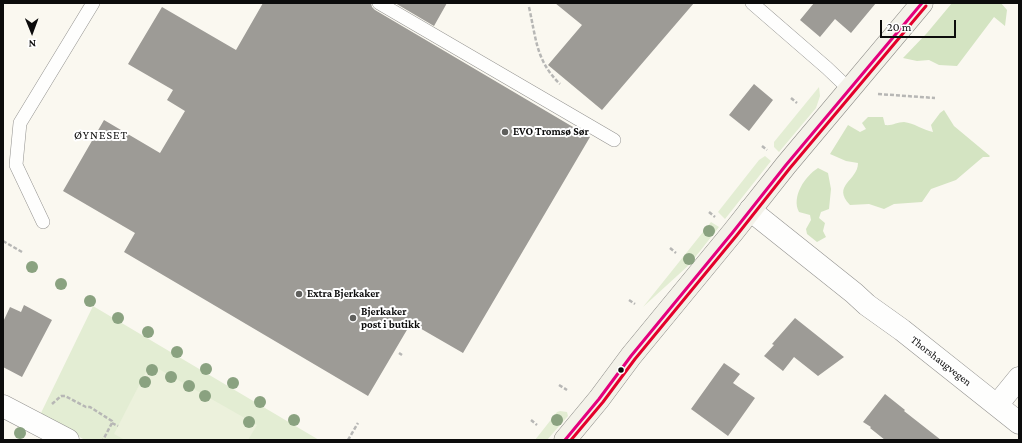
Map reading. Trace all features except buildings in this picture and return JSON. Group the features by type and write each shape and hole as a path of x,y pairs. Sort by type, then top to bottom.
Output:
{"street":[{"path":"565,440 599,399 631,356 791,159 922,3"},
{"name":"Thorshaugvegen","path":"750,210 854,293 868,306 902,330 1019,423"},
{"path":"997,405 1019,378"},
{"path":"3,406 68,440"}],"lane":[{"path":"43,222 16,165 20,123 93,3"},
{"path":"379,3 614,140"},
{"path":"752,3 826,68 851,87"}],"path":[{"path":"529,7 539,53 548,70 565,88"},
{"path":"851,87 875,94 935,98"},
{"path":"791,98 797,103"},
{"path":"3,241 22,252"},
{"path":"670,248 676,253"},
{"path":"629,300 635,304"},
{"path":"559,385 566,390"},
{"path":"65,396 86,407 90,407 112,420 112,423 118,426"},
{"path":"531,420 537,424"},
{"path":"103,440 112,423"},
{"path":"348,440 358,423"}],"green space":[{"path":"952,3 1001,3 1007,10 1005,26 994,17 957,66 939,65 929,60 917,61 903,58 927,33"},
{"path":"819,87 820,96 816,108 779,152 774,147 774,142"},
{"path":"944,110 954,126 990,156 983,157 956,180 931,189 922,202 894,204 884,209 869,204 850,205 843,193 844,188 857,169 858,163 846,161 830,154 848,125 860,132 866,129 862,123 868,117 883,117 885,125 904,122 933,132 931,125"},
{"path":"765,156 771,161 725,219 718,212 759,160"},
{"path":"818,168 828,173 831,189 829,209 821,212 819,218 825,223 823,231 826,237 817,242 807,234 806,229 811,220 810,215 799,212 797,200 804,181"},
{"path":"711,222 719,227 689,265 643,307"},
{"path":"93,306 319,440 85,440 40,415"},
{"path":"150,364 257,425 248,440 125,440 114,434"},
{"path":"557,412 567,412 568,416 547,440 535,440"}],"transit line":[{"path":"565,440 786,165 922,3"},
{"path":"571,440 790,168 926,6"}],"place":[{"name":"EVO Tromsø Sør","path":"505,132"},
{"name":"Extra Bjerkaker","path":"299,294"},
{"name":"Bjerkaker post i butikk","path":"353,318"}],"district":[{"name":"ØYNESET","path":"101,135"}]}
